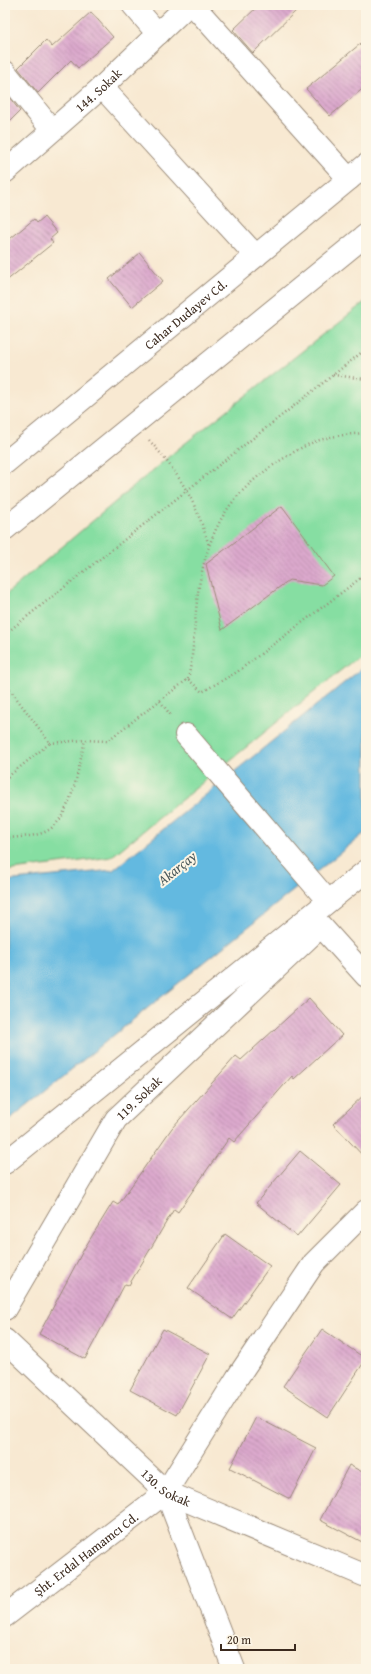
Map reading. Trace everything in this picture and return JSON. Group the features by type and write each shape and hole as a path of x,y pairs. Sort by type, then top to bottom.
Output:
{"street":[{"path":"134,5 158,34"},
{"name":"144. Sokak","path":"5,172 102,87 188,5"},
{"path":"193,5 349,179"},
{"path":"5,72 52,130"},
{"path":"102,87 256,256"},
{"name":"Cahar Dudayev Cd.","path":"5,463 366,165"},
{"path":"5,529 366,235"},
{"path":"186,735 328,901"},
{"path":"5,1163 366,871"},
{"name":"119. Sokak","path":"5,1309 116,1119 321,926 366,976"},
{"path":"234,1669 166,1492 237,1378 314,1263 366,1211"},
{"name":"130. Sokak","path":"5,1340 166,1492 366,1576"},
{"name":"Şht. Erdal Hamamcı Cd.","path":"5,1616 166,1492"}],"path":[{"path":"5,634 366,349"},
{"path":"332,375 366,379"},
{"path":"134,423 160,452 187,490 202,522 209,546"},
{"path":"5,779 50,743 86,740 107,741 188,679 194,654 196,606 199,584 209,546 219,521 234,499 261,473 298,449 326,438 366,433"},
{"path":"188,679 202,692 237,672 366,574"},
{"path":"5,683 50,743"},
{"path":"5,838 31,836 48,831 60,819 73,790 86,740"}],"green space":[{"path":"366,301 366,650 111,857 5,871 5,595 178,449"}],"water":[{"name":"Akarçay","path":"366,665 366,832 5,1123 5,881 113,870"}],"building":[{"path":"259,5 302,5 253,53 233,30"},
{"path":"91,12 113,37 78,68 71,60 38,93 18,68 46,40 52,47"},
{"path":"366,39 366,86 330,116 306,89"},
{"path":"5,92 20,111 5,126"},
{"path":"44,217 57,233 50,239 53,243 5,282 5,243 34,219 37,223"},
{"path":"140,253 163,281 132,307 109,279"},
{"path":"282,506 334,576 322,585 289,580 222,630 206,564"},
{"path":"309,998 342,1035 294,1079 292,1076 234,1142 229,1138 178,1212 174,1209 129,1285 125,1284 85,1359 39,1334 84,1249 113,1202 118,1205 172,1128 236,1056 241,1060"},
{"path":"366,1093 366,1159 333,1124"},
{"path":"300,1151 341,1185 297,1237 256,1203"},
{"path":"225,1234 270,1266 232,1319 188,1288"},
{"path":"163,1329 210,1354 177,1415 130,1390"},
{"path":"322,1329 366,1359 328,1417 283,1386"},
{"path":"256,1417 316,1448 290,1499 230,1468"},
{"path":"349,1465 366,1474 366,1544 320,1520"}]}
